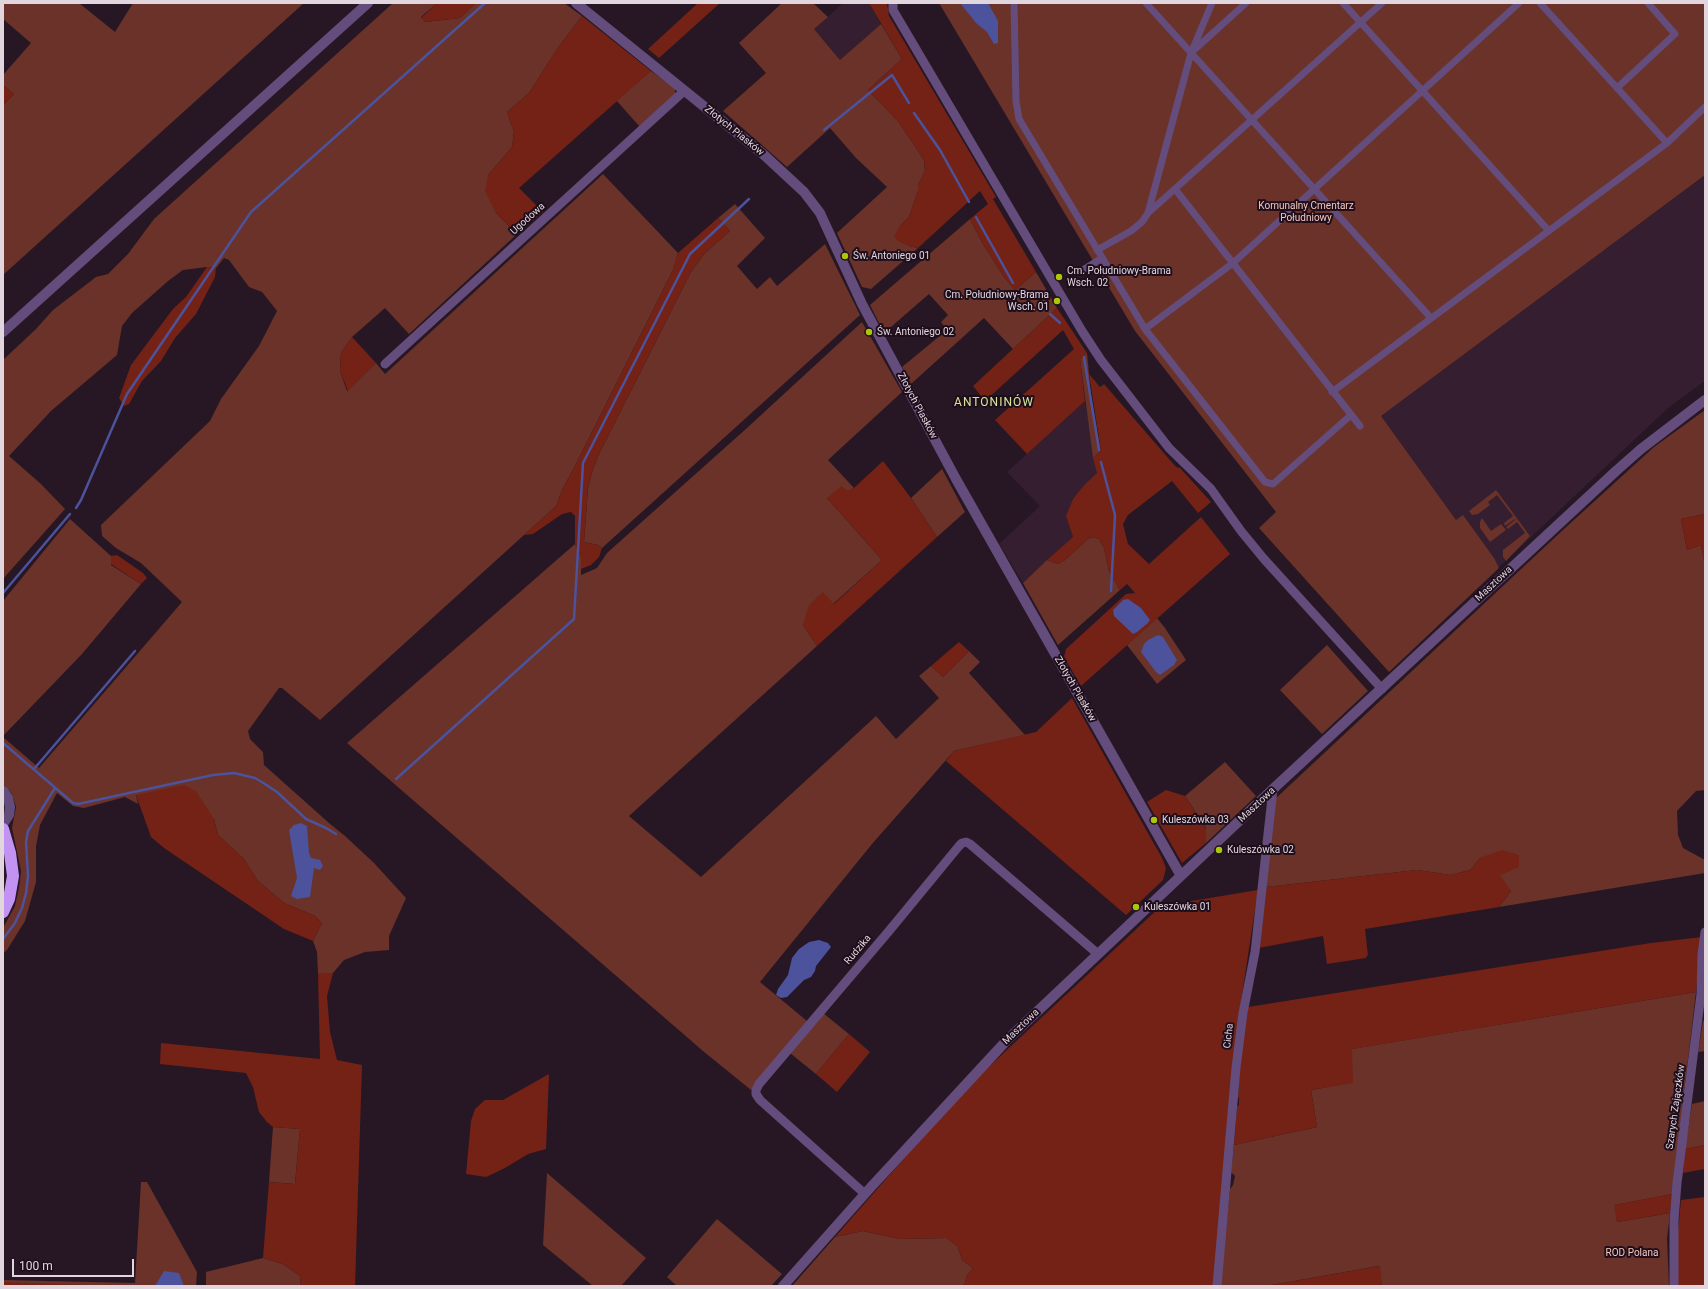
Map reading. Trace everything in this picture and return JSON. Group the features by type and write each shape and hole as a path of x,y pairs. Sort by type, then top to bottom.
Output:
{"highway":[{"path":"3,829 10,853 13,876 9,899 3,912"}],"street":[{"path":"3,332 368,3"},
{"name":"Złotych Piasków","path":"576,3 763,154 804,192 820,213 862,304 956,479 1181,876"},
{"path":"893,3 893,10 1101,360 1169,448 1211,489 1241,531 1264,559 1382,689"},
{"path":"1014,3 1016,101 1019,119 1145,329 1264,482 1273,484 1351,415"},
{"path":"1146,3 1431,318"},
{"path":"1148,213 1191,53 1212,3"},
{"path":"1191,53 1246,3"},
{"path":"1343,3 1549,231"},
{"path":"1097,250 1142,222 1148,213 1382,3"},
{"path":"1145,329 1233,263 1519,3"},
{"path":"1540,3 1666,143"},
{"path":"1617,88 1675,34 1648,3"},
{"name":"Ugodowa","path":"386,364 684,91"},
{"path":"1332,392 1666,143 1705,107"},
{"path":"1175,189 1360,426"},
{"path":"1083,270 1102,258"},
{"name":"Masztowa","path":"783,1286 1006,1040 1273,789 1616,471 1647,444 1705,400"},
{"name":"Cicha","path":"1217,1286 1236,1068 1243,1013 1255,952 1273,789"},
{"path":"3,791 8,798 10,807 9,816 3,824"},
{"name":"Rudzika","path":"865,1194 760,1100 756,1094 756,1090 759,1084 889,932 962,843 966,842 970,844 1098,954"},
{"name":"Szarych Zajączków","path":"1674,1286 1674,1221 1677,1183 1698,1023 1701,994 1702,955 1705,932"}],"shaded area":[{"path":"437,3 476,3 460,18 425,22 421,18"},
{"path":"698,3 720,3 659,58 648,49"},
{"path":"843,3 869,3 881,24 840,60 814,29"},
{"path":"869,3 887,3 889,16 996,197 993,199 1036,272 1015,290 1004,277 983,244 970,219 988,204 980,191 918,248 898,241 894,236 900,226 909,217 918,191 918,185 925,171 924,160 898,121 868,90 902,59"},
{"path":"582,16 651,71 519,188 543,212 517,234 496,213 485,191 488,175 512,147 514,132 507,112 529,93 557,49"},
{"path":"3,85 14,94 3,105"},
{"path":"1705,175 1705,381 1668,408 1494,572 1380,416"},
{"path":"718,218 730,231 704,254 691,272 599,454 588,488 584,542 598,545 602,548 599,557 591,565 581,569 581,557 575,544 575,516 571,512 562,514 533,534 524,535 556,506 563,488 673,270 678,253"},
{"path":"207,267 216,268 215,277 196,314 175,338 161,361 142,381 129,404 124,406 119,398 131,365 173,309 186,297"},
{"path":"1057,308 1087,353 1080,359 1085,401 1027,454 995,420 1074,349 1063,330 985,401 973,386"},
{"path":"352,337 376,363 348,391 340,371 341,353"},
{"path":"1089,374 1100,387 1104,384 1176,467 1180,468 1211,502 1198,513 1172,481 1128,515 1123,524 1128,544 1149,564 1201,517 1230,554 1081,686 1064,657 1066,649 1126,594 1135,593 1127,584 1120,590 1109,571 1104,548 1099,539 1094,537 1089,538 1065,560 1058,564 1047,560 1073,537 1066,516 1073,499 1084,485 1097,473 1093,458 1101,451"},
{"path":"1085,401 1097,473 1084,485 1073,499 1066,516 1073,537 1023,583 999,544 1040,506 1007,472"},
{"path":"883,461 911,498 937,537 817,646 803,625 809,605 823,592 834,604 882,560 827,498 841,486 846,490 851,490"},
{"path":"1705,514 1705,566 1701,545 1687,550 1681,519"},
{"path":"117,555 143,573 147,578 141,584 111,564 111,556"},
{"path":"959,642 969,651 943,677 931,666"},
{"path":"1072,698 1162,858 1166,868 1163,880 1126,915 946,761 954,751 1036,732"},
{"path":"184,785 196,791 214,819 218,835 244,859 257,880 284,903 315,916 322,923 313,941 284,929 164,848 151,837 136,795"},
{"path":"1166,790 1185,796 1206,829 1206,843 1182,863 1147,802"},
{"path":"1502,850 1519,855 1519,867 1500,875 1511,891 1499,907 1365,929 1368,956 1367,955 1366,958 1327,964 1323,936 1258,948 1266,887 1417,870 1451,875 1470,870 1480,858"},
{"path":"1258,890 1239,1014 1215,1286 964,1286 967,1275 973,1268 962,1260 958,1247 947,1238 900,1239 863,1231 835,1237 944,1113 979,1076 1161,906"},
{"path":"1702,937 1696,992 1352,1049 1353,1083 1311,1090 1317,1127 1234,1145 1237,1107 1239,1105 1238,1097 1240,1068 1248,1007 1651,943"},
{"path":"318,973 333,973 327,996 330,1032 337,1060 362,1065 355,1286 301,1286 300,1276 283,1264 263,1258 269,1182 295,1184 300,1129 273,1127 267,1122 259,1112 253,1087 246,1073 160,1064 161,1043 320,1059"},
{"path":"849,1034 870,1052 837,1092 816,1074"},
{"path":"549,1074 546,1149 528,1154 505,1168 486,1177 466,1174 471,1121 475,1109 485,1100 503,1100"},
{"path":"1705,1145 1705,1169 1683,1173 1685,1149"},
{"path":"1672,1194 1670,1213 1617,1222 1614,1205"},
{"path":"1705,1197 1705,1286 1677,1286 1675,1261 1681,1200"},
{"path":"1380,1266 1382,1286 1266,1286"},
{"path":"3,1282 108,1286 3,1286"}],"green space":[{"path":"3,3 79,3 115,32 133,3 304,3 3,275 3,105 14,94 3,85 3,75 31,43 3,19"},
{"path":"393,3 437,3 421,17 425,22 460,18 476,3 564,3 582,16 557,49 529,93 507,112 514,132 512,147 488,175 496,213 517,234 409,334 385,308 352,337 341,353 340,371 347,391 376,363 385,374 603,174 678,253 673,270 563,488 556,506 320,720 282,688 279,688 248,731 250,739 263,752 264,765 374,863 406,898 389,936 389,950 365,952 344,960 333,973 318,973 317,952 313,941 322,923 315,916 284,903 257,880 244,859 218,835 214,819 136,795 138,804 125,797 84,808 73,806 57,793 40,825 36,846 36,882 25,921 7,950 3,953 3,928 15,906 21,871 12,828 16,807 12,794 3,785 3,737 39,768 182,602 141,563 116,548 102,536 101,525 210,421 221,399 259,346 277,311 262,292 249,287 229,260 224,258 216,268 207,267 183,270 168,281 132,313 122,326 117,355 51,411 9,456 41,484 65,509 3,579 3,360 36,329 53,310 96,277 108,274 128,254 154,219"},
{"path":"782,3 813,3 828,17 814,29 840,60 881,24 902,59 868,90 898,121 924,160 925,171 918,185 918,191 909,217 900,226 909,246 918,248 871,289 862,287 837,233 887,187 856,158 830,128 787,167 723,111 766,73 739,43"},
{"name":"Komunalny Cmentarz Południowy","path":"939,3 1705,3 1705,175 1381,416 1456,520 1463,515 1494,558 1499,568 1389,672 1259,528 1276,512 1135,331"},
{"path":"651,71 675,88 675,94 640,127 616,100"},
{"path":"735,204 765,238 737,266 757,289 770,277 777,286 825,244 860,315 602,548 598,545 584,542 588,488 599,454 691,272 704,254 730,231 718,218"},
{"path":"970,219 983,244 1004,277 1015,290 1036,272 1057,308 1013,349 984,318 911,384 902,367 947,330 941,322 948,315 929,294 884,333 870,305"},
{"path":"862,322 902,392 828,460 854,488 851,490 845,490 827,498 882,560 833,604 803,625 817,646 629,816 701,877 876,716 896,739 939,698 919,676 931,666 943,677 969,651 980,662 969,673 1025,735 954,751 872,844 760,982 807,1021 751,1090 703,1051 347,743 575,544 581,557 581,575 597,568 607,553 747,428"},
{"path":"1087,353 1091,396 1101,451 1093,458 1080,359"},
{"path":"1705,410 1705,514 1681,519 1687,550 1701,545 1705,566 1705,790 1696,791 1677,811 1678,835 1683,848 1705,860 1705,873 1499,907 1511,891 1480,858 1470,870 1451,875 1417,870 1266,887 1275,799 1654,447"},
{"path":"942,469 965,512 937,537 911,498"},
{"path":"1496,490 1530,536 1506,561 1503,557 1503,550 1525,533 1517,522 1508,529 1506,527 1515,519 1505,526 1504,523 1513,516 1497,495 1488,502 1490,505 1478,514 1472,515 1469,511"},
{"path":"1482,518 1491,531 1501,524 1506,530 1490,542 1480,528"},
{"path":"70,519 111,556 111,565 141,584 82,654 3,736 3,601"},
{"path":"1094,537 1099,539 1104,548 1109,571 1120,590 1058,645 1023,583 1047,560 1058,564 1065,560 1089,538"},
{"path":"1157,618 1186,660 1157,684 1127,645"},
{"path":"1327,645 1368,691 1322,734 1280,690"},
{"path":"1225,762 1256,796 1206,843 1206,828 1185,796"},
{"name":"ROD Polana","path":"1696,992 1672,1194 1615,1205 1617,1222 1670,1213 1667,1239 1669,1286 1382,1286 1379,1266 1266,1286 1220,1286 1230,1189 1233,1185 1235,1176 1231,1172 1234,1145 1317,1127 1311,1090 1339,1085 1351,1049"},
{"path":"823,1013 849,1034 816,1074 790,1053"},
{"path":"1705,1020 1705,1051 1698,1052 1703,1021"},
{"path":"1705,1101 1705,1145 1685,1149 1692,1104"},
{"path":"273,1127 300,1129 295,1184 269,1182"},
{"path":"547,1173 646,1258 621,1286 593,1286 543,1245"},
{"path":"141,1182 147,1182 197,1272 196,1286 3,1286 3,1280 135,1283"},
{"path":"717,1219 782,1274 771,1286 677,1286 667,1277"},
{"path":"863,1231 900,1239 947,1238 958,1247 962,1260 973,1268 967,1275 964,1286 792,1286 835,1237"},
{"path":"263,1258 283,1264 300,1276 301,1286 206,1286 206,1272"}],"water":[{"path":"960,3 988,3 998,21 998,43 994,44 987,32 976,23"},
{"path":"1128,599 1141,608 1150,620 1133,634 1114,616 1113,610 1123,600"},
{"path":"1158,635 1163,637 1177,660 1174,665 1160,675 1141,652 1144,644 1148,640"},
{"path":"301,823 307,826 309,853 311,858 320,860 323,866 320,870 314,868 310,897 297,899 291,896 297,878 289,830 294,825"},
{"path":"819,940 828,943 831,947 816,966 811,977 804,980 787,997 781,998 776,995 778,989 788,975 792,958 799,949 809,942"},
{"path":"164,1271 179,1273 184,1286 155,1286"}],"waterway":[{"path":"76,508 81,500 127,394 251,212 485,3"},
{"path":"824,130 892,75 909,103"},
{"path":"914,113 940,150 969,202"},
{"path":"396,779 574,619 583,463 690,254 749,199"},
{"path":"976,217 1013,283"},
{"path":"1050,314 1060,323"},
{"path":"1084,357 1099,450"},
{"path":"1101,462 1115,515 1111,591"},
{"path":"3,593 70,514"},
{"path":"34,769 135,651"},
{"path":"3,743 73,803 78,804 213,775 234,773 255,778 277,792 306,819 336,834"},
{"path":"3,939 15,923 22,908 26,893 28,876 26,842 28,831 55,788"}],"place":[{"name":"Św. Antoniego 01","path":"845,256"},
{"name":"Cm. Południowy-Brama Wsch. 02","path":"1059,277"},
{"name":"Cm. Południowy-Brama Wsch. 01","path":"1057,301"},
{"name":"Św. Antoniego 02","path":"869,332"},
{"name":"Kuleszówka 03","path":"1154,820"},
{"name":"Kuleszówka 02","path":"1219,850"},
{"name":"Kuleszówka 01","path":"1136,907"}],"district":[{"name":"ANTONINÓW","path":"994,403"}]}
